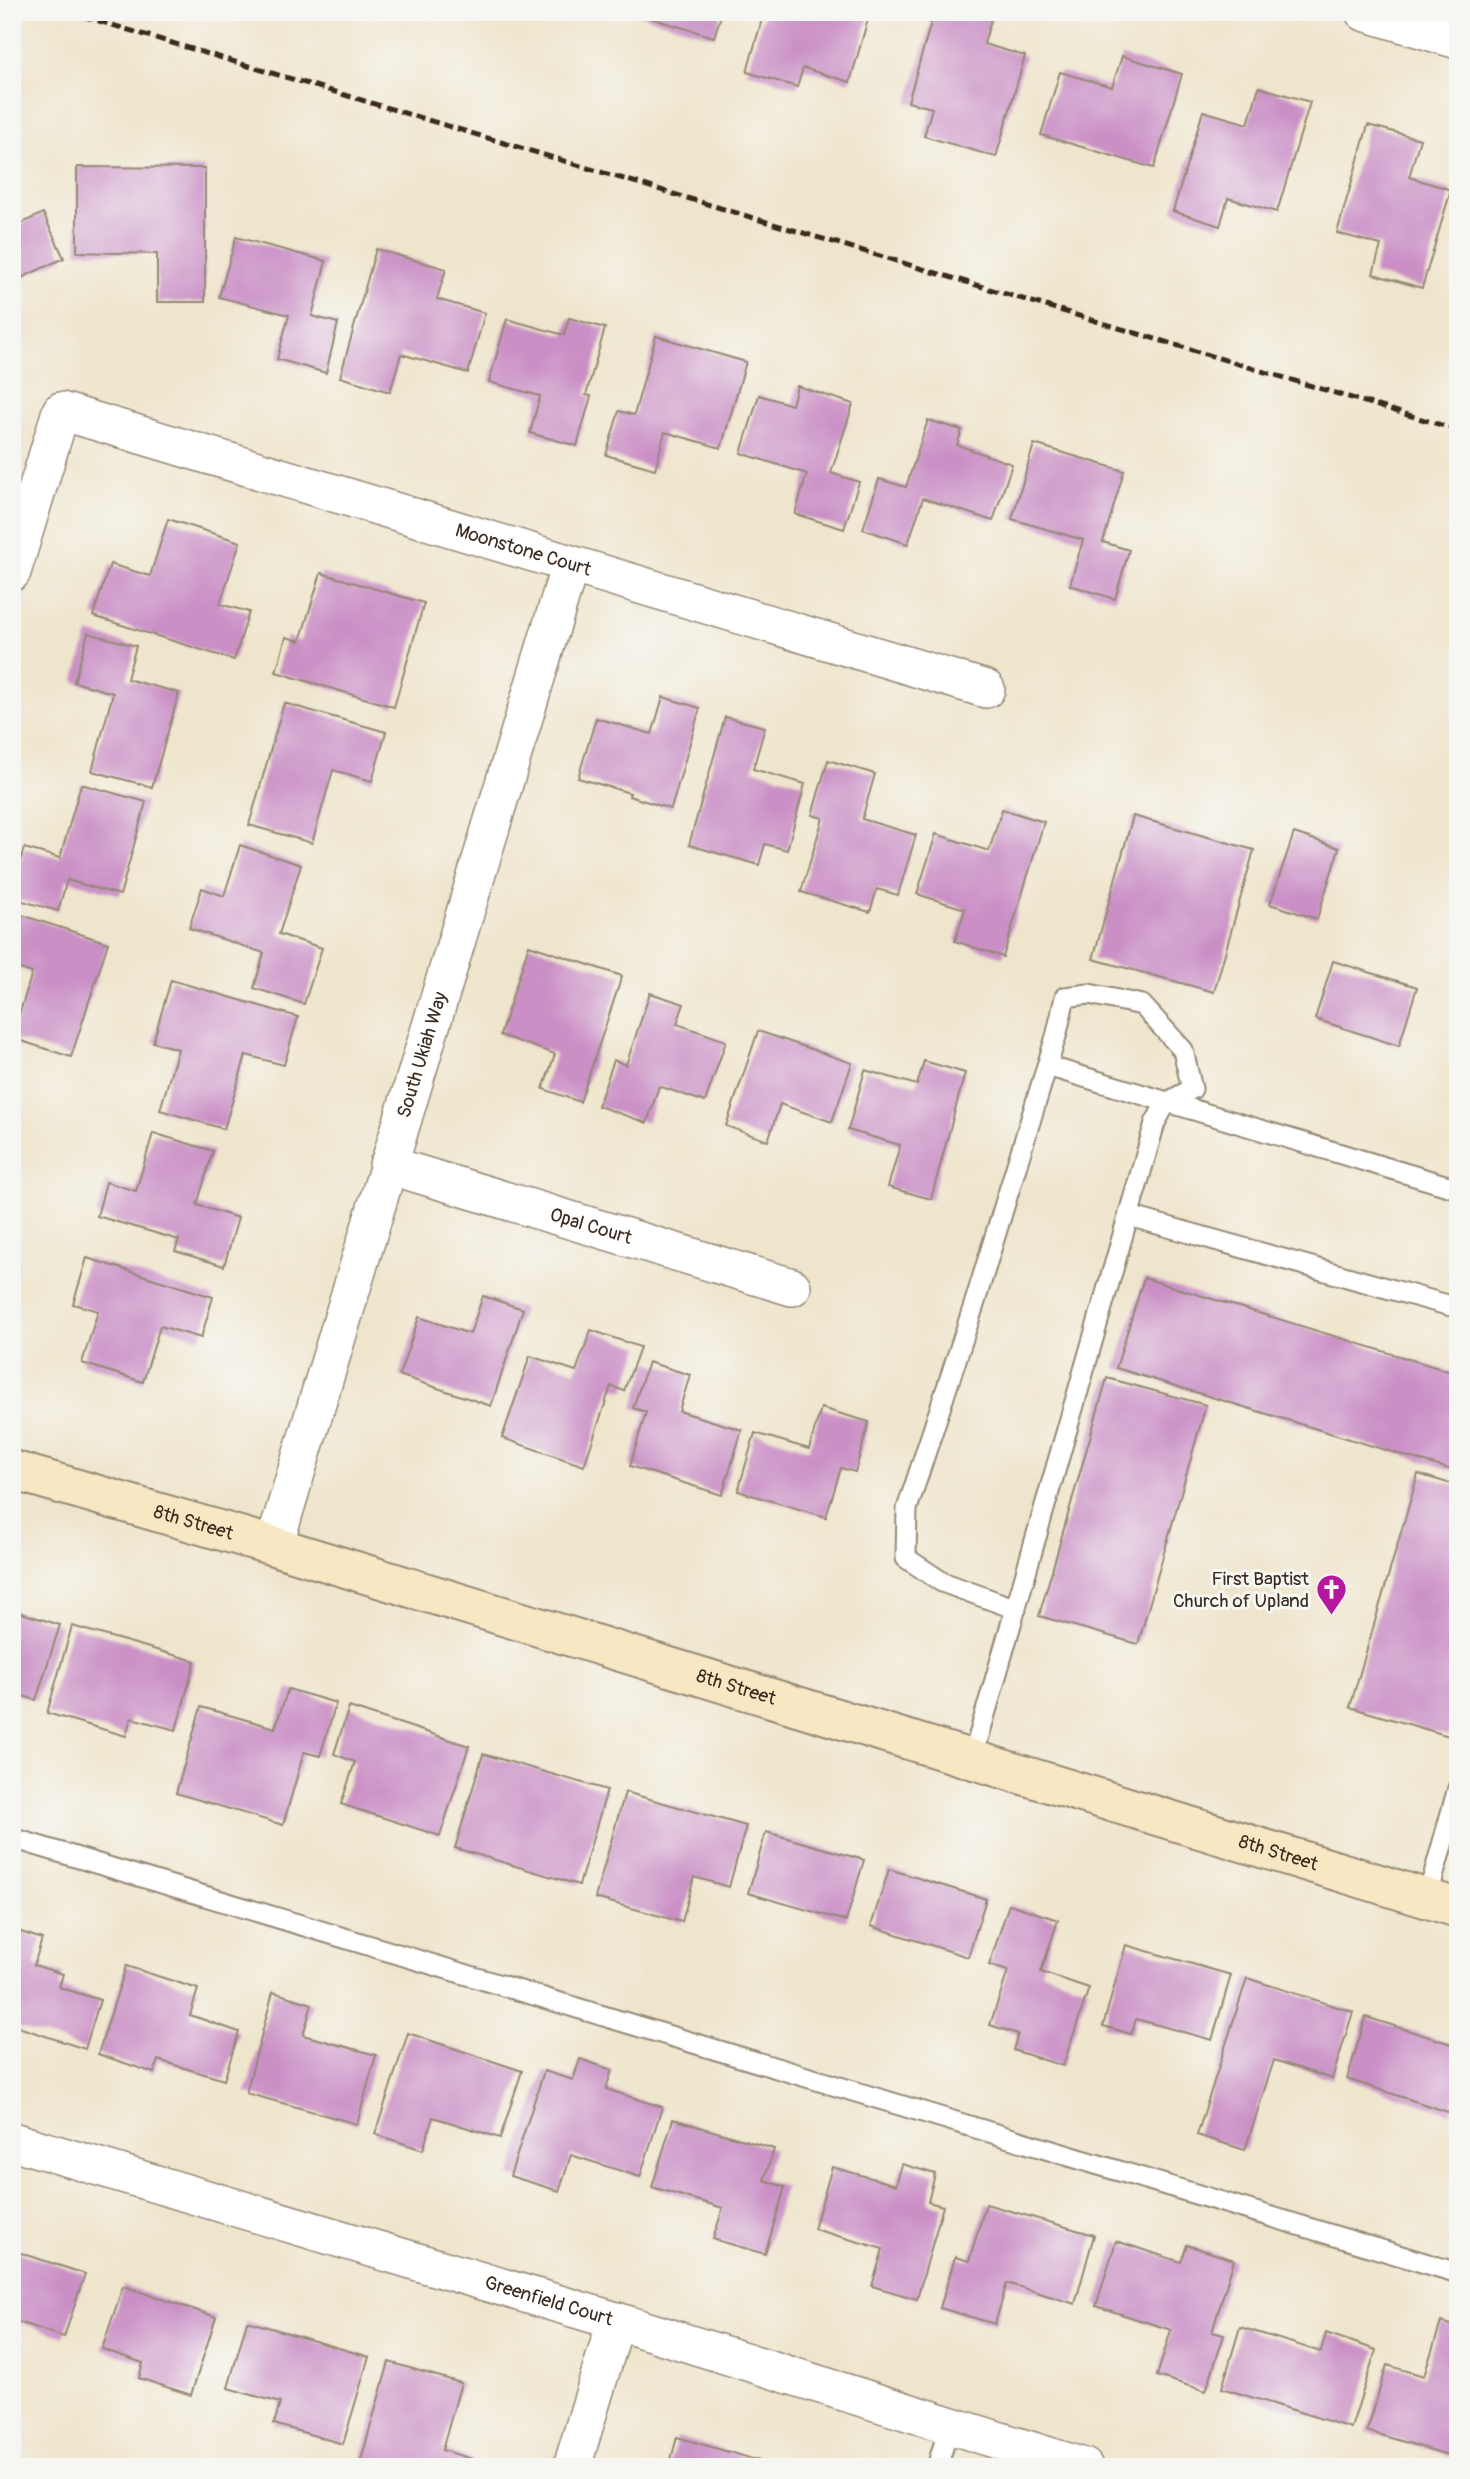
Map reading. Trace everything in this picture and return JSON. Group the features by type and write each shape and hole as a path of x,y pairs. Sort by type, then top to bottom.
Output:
{"street":[{"path":"1364,12 1458,40"},
{"name":"Moonstone Court","path":"12,572 61,411 986,689"},
{"name":"South Ukiah Way","path":"274,1546 570,565"},
{"name":"Opal Court","path":"388,1166 792,1287"},
{"name":"8th Street","path":"12,1470 274,1546 1442,1903"},
{"name":"Greenfield Court","path":"12,2141 617,2321 1084,2467"},
{"path":"572,2467 617,2321"}],"lane":[{"path":"972,1760 1016,1609 1129,1216 1155,1123 1166,1103 1192,1088 1183,1050 1142,1005 1089,993 1065,997 1047,1066 974,1305 907,1509 906,1558 942,1582 1016,1609"},
{"path":"1047,1066 1458,1189"},
{"path":"1129,1216 1458,1308"},
{"path":"1442,1903 1458,1788"},
{"path":"12,1838 1458,2273"},
{"path":"937,2467 950,2425"}],"building":[{"path":"630,12 722,12 714,37"},
{"path":"764,12 870,12 850,82 803,68 797,87 747,72"},
{"path":"934,12 993,12 984,44 1025,56 996,157 924,136 932,108 908,102"},
{"path":"1122,56 1182,74 1154,168 1041,135 1060,72 1112,87"},
{"path":"1259,87 1310,102 1277,212 1228,198 1220,226 1173,211 1203,111 1248,124"},
{"path":"1368,125 1420,139 1409,177 1451,190 1422,288 1373,274 1381,245 1337,233"},
{"path":"77,167 205,168 205,302 157,302 157,254 77,252"},
{"path":"43,213 64,258 15,281 12,275 12,228"},
{"path":"236,237 326,261 312,316 338,323 326,373 277,359 289,315 219,297"},
{"path":"376,249 446,269 437,299 485,313 468,373 401,354 390,392 340,377"},
{"path":"569,318 605,328 586,395 591,396 577,446 530,433 540,396 489,382 507,319 564,335"},
{"path":"656,336 746,362 721,448 665,432 655,469 606,455 619,411 634,415"},
{"path":"797,386 853,404 831,473 859,482 844,529 795,514 807,474 741,453 759,395 792,405"},
{"path":"928,420 962,430 957,445 1012,464 993,521 923,498 908,544 863,529 879,479 906,487"},
{"path":"1034,444 1124,471 1103,542 1129,550 1115,599 1070,585 1083,540 1012,519"},
{"path":"168,519 240,542 220,604 249,612 234,660 93,616 110,564 150,576"},
{"path":"321,573 424,603 394,707 276,672 286,637 300,641"},
{"path":"88,633 136,646 127,679 179,693 152,787 92,771 113,693 74,682"},
{"path":"663,697 700,708 671,809 629,796 630,793 578,778 596,718 652,734"},
{"path":"284,703 386,732 372,781 333,770 312,843 249,825"},
{"path":"725,717 765,727 753,769 805,784 787,850 765,844 759,865 689,845"},
{"path":"828,760 875,774 862,819 916,835 898,895 877,889 870,912 801,892 823,818 812,815"},
{"path":"81,784 146,802 120,895 67,880 58,911 12,898 12,889 24,848 60,858"},
{"path":"1002,809 1044,822 1003,957 955,941 965,909 917,894 936,834 989,851"},
{"path":"1133,816 1254,850 1214,992 1093,959"},
{"path":"1294,833 1339,848 1317,919 1270,904"},
{"path":"240,845 301,865 279,934 322,948 304,1004 254,988 264,953 189,928 202,888 224,896"},
{"path":"12,912 108,943 71,1057 12,1038 32,973 12,966"},
{"path":"529,945 622,976 580,1102 543,1089 555,1054 500,1035"},
{"path":"1333,961 1417,987 1399,1046 1315,1019"},
{"path":"171,980 298,1017 284,1065 246,1055 224,1129 160,1110 178,1049 153,1042"},
{"path":"650,993 684,1004 677,1024 726,1041 705,1102 659,1086 647,1123 598,1106 614,1060 626,1065"},
{"path":"758,1031 852,1063 832,1122 780,1104 768,1141 726,1126"},
{"path":"924,1061 965,1073 931,1199 888,1187 900,1145 848,1130 865,1070 917,1085"},
{"path":"153,1133 213,1151 197,1205 238,1218 224,1266 175,1251 179,1240 97,1216 106,1182 136,1191"},
{"path":"12,1218 18,1220 13,1235 12,1235"},
{"path":"87,1258 213,1297 201,1338 160,1326 143,1382 82,1363 98,1311 73,1304"},
{"path":"12,1261 18,1263 13,1280 12,1280"},
{"path":"1144,1278 1458,1374 1458,1472 1116,1368"},
{"path":"483,1296 523,1309 491,1406 399,1375 419,1317 470,1334"},
{"path":"591,1330 640,1347 624,1391 611,1386 584,1466 502,1438 530,1356 576,1371"},
{"path":"648,1362 690,1375 679,1411 742,1430 722,1495 630,1466 646,1412 633,1408"},
{"path":"1107,1378 1206,1405 1138,1644 1039,1616"},
{"path":"821,1408 869,1422 855,1472 841,1468 826,1517 738,1491 755,1433 809,1449"},
{"path":"1418,1474 1458,1486 1458,1706 1449,1736 1350,1707"},
{"path":"12,1610 60,1625 36,1700 12,1693"},
{"path":"72,1626 195,1661 176,1730 131,1718 126,1736 47,1713"},
{"path":"288,1689 336,1703 320,1756 304,1752 283,1825 176,1793 201,1707 275,1728"},
{"path":"349,1707 469,1746 440,1836 341,1804 355,1762 334,1754"},
{"path":"483,1754 607,1790 579,1885 455,1848"},
{"path":"625,1792 746,1826 729,1887 694,1877 682,1922 595,1898"},
{"path":"766,1832 864,1860 846,1921 748,1893"},
{"path":"889,1869 986,1899 968,1957 871,1926"},
{"path":"1009,1904 1058,1920 1041,1972 1089,1988 1063,2066 1013,2050 1018,2034 990,2025 1008,1971 989,1965"},
{"path":"12,1929 42,1939 34,1965 63,1974 59,1987 100,2000 85,2049 12,2025"},
{"path":"1126,1945 1231,1975 1212,2040 1136,2019 1131,2034 1103,2026"},
{"path":"126,1966 198,1989 190,2015 239,2032 224,2080 158,2060 154,2073 98,2054"},
{"path":"1247,1978 1353,2012 1332,2079 1274,2060 1245,2150 1197,2135"},
{"path":"273,1992 312,2004 303,2035 376,2055 357,2124 246,2093"},
{"path":"1366,2017 1458,2046 1458,2090 1451,2113 1347,2079"},
{"path":"408,2033 522,2071 500,2138 433,2117 423,2150 375,2134"},
{"path":"580,2059 612,2070 606,2089 662,2107 640,2177 571,2155 559,2191 510,2176 544,2071 573,2080"},
{"path":"673,2119 774,2149 764,2180 785,2187 765,2254 713,2239 723,2208 652,2187"},
{"path":"902,2164 935,2174 928,2202 943,2206 917,2299 872,2286 883,2249 814,2229 832,2167 896,2185"},
{"path":"986,2204 1094,2235 1075,2304 1007,2283 995,2324 940,2308 955,2257 969,2261"},
{"path":"1116,2241 1181,2262 1187,2245 1234,2260 1212,2332 1224,2335 1206,2391 1157,2376 1171,2330 1096,2306"},
{"path":"12,2250 85,2274 64,2337 12,2320"},
{"path":"123,2286 216,2317 191,2395 139,2378 143,2363 102,2349"},
{"path":"247,2321 369,2357 343,2444 274,2424 280,2403 228,2388"},
{"path":"1441,2322 1458,2327 1458,2458 1367,2431 1387,2365 1424,2376"},
{"path":"1240,2327 1321,2352 1326,2333 1376,2350 1351,2428 1222,2388"},
{"path":"389,2362 461,2383 442,2450 472,2459 470,2467 359,2467"},
{"path":"677,2437 777,2466 777,2467 669,2467"}],"railway":[{"path":"69,12 1458,430"}],"place":[{"name":"First Baptist Church of Upland","path":"1332,1617"}]}
